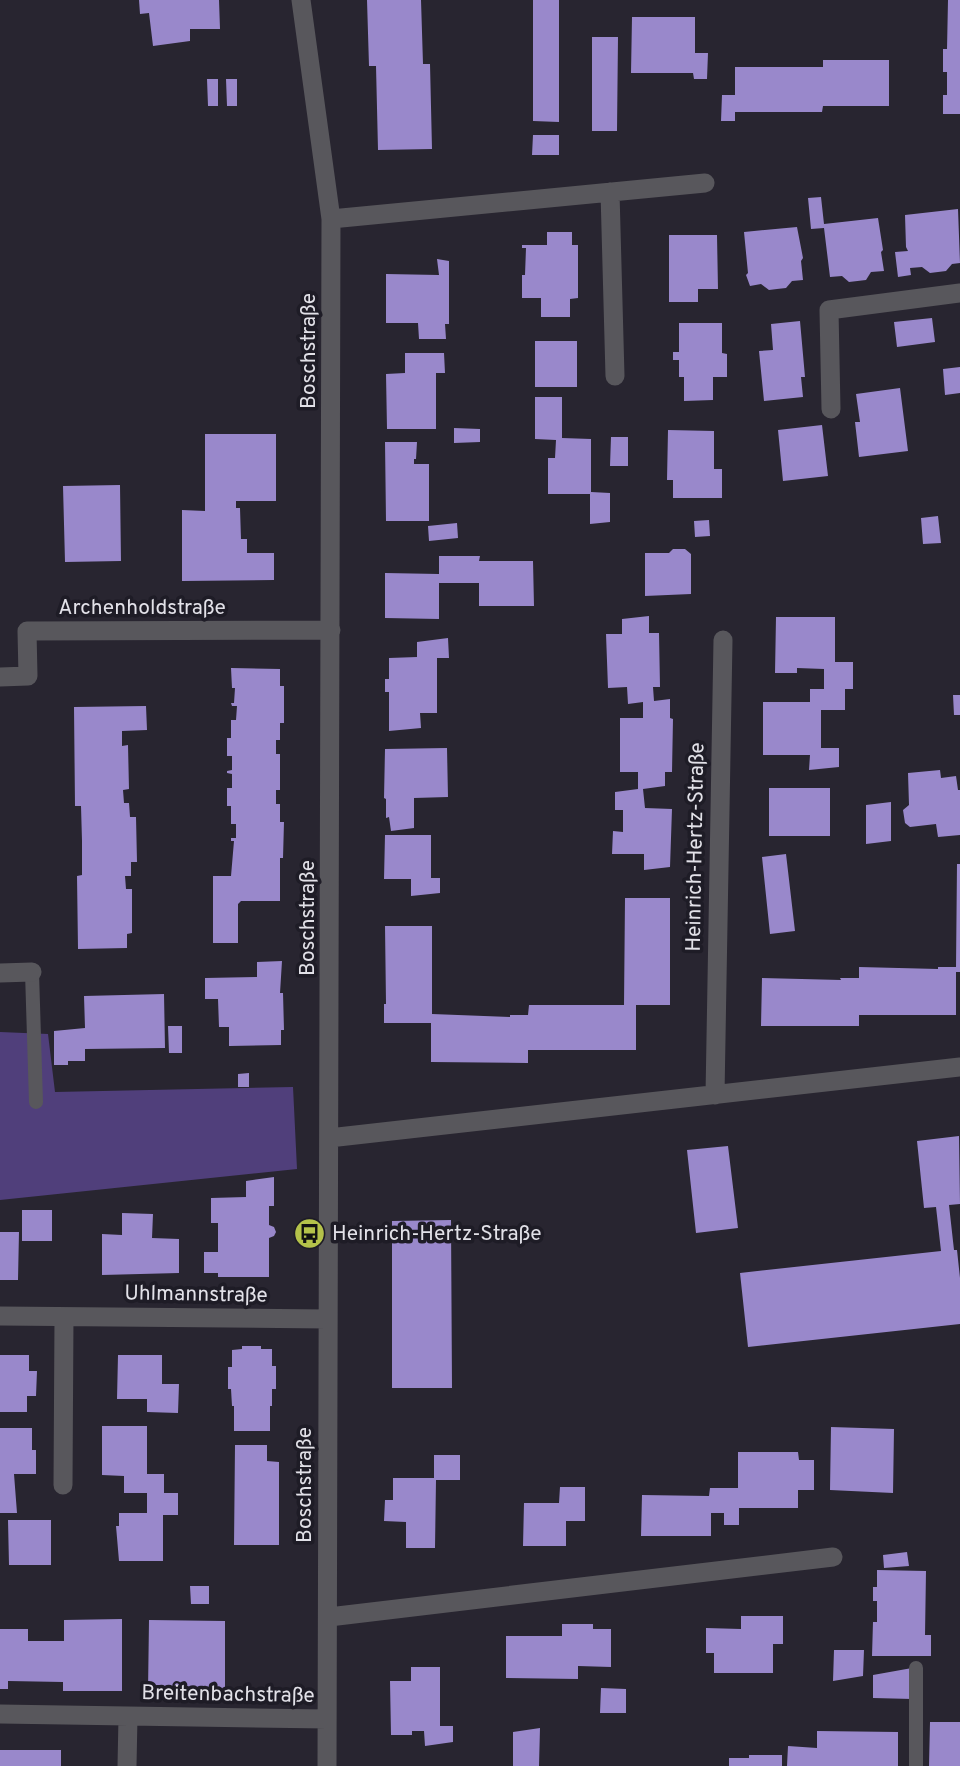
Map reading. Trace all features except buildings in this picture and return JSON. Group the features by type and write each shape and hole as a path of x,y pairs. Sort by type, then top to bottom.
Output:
{"street":[{"name":"Boschstraße","path":"301,0 331,219 327,1766"},
{"path":"331,219 705,183"},
{"path":"610,192 615,376"},
{"path":"831,410 829,310 960,293"},
{"name":"Archenholdstraße","path":"0,677 28,676 27,631 331,630"},
{"name":"Heinrich-Hertz-Straße","path":"715,1096 723,640"},
{"path":"0,974 32,972"},
{"path":"329,1138 960,1067"},
{"name":"Uhlmannstraße","path":"0,1316 327,1319"},
{"path":"63,1485 64,1317"},
{"path":"329,1617 833,1557"},
{"name":"Breitenbachstraße","path":"0,1714 327,1719"},
{"name":"Breitenbachstraße","path":"127,1766 128,1717"}],"lane":[{"path":"32,972 36,1102"},
{"path":"916,1668 916,1766"}],"shaded area":[{"path":"0,1032 48,1034 55,1092 293,1087 297,1169 0,1200"}],"place":[{"name":"Heinrich-Hertz-Straße","path":"309,1234"}]}
